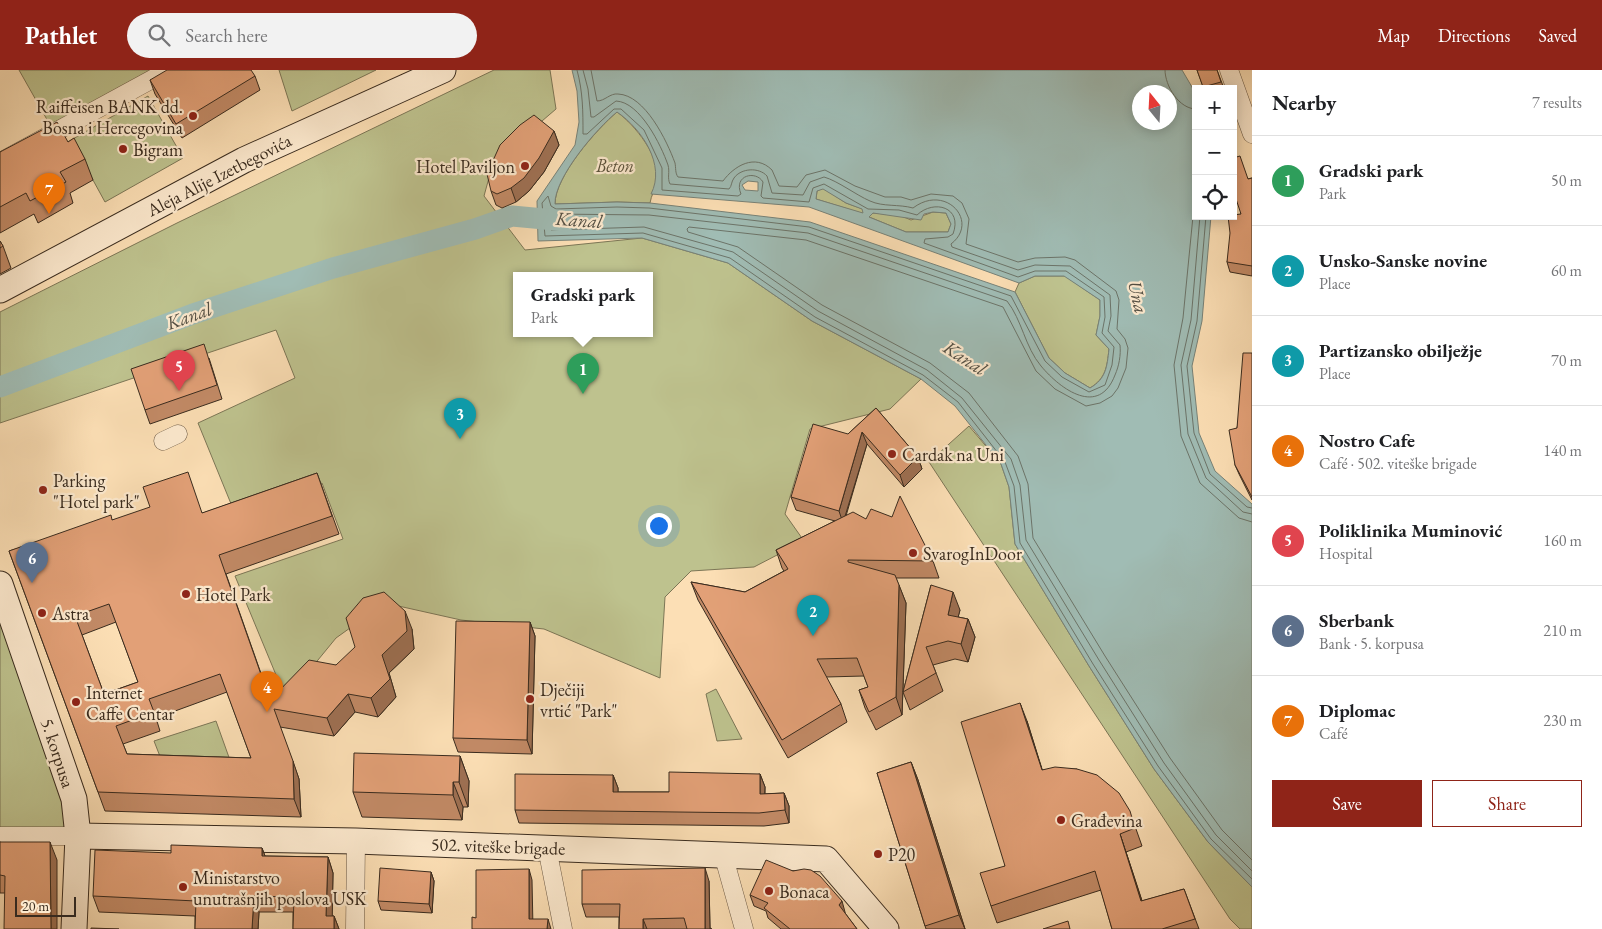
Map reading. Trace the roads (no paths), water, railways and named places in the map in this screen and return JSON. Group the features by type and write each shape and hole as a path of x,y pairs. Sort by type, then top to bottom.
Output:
{"street":[{"path":"0,162 169,70"},
{"path":"1229,70 1252,134"},
{"name":"Aleja Alije Izetbegovića","path":"0,290 244,160 431,73"},
{"name":"5. korpusa","path":"0,584 74,800 78,836 74,929"},
{"path":"0,836 78,836"},
{"name":"502. viteške brigade","path":"78,836 356,841 826,859 886,929"},
{"path":"355,929 356,841"},
{"path":"547,848 564,929"},
{"path":"723,854 744,929"}],"water":[{"name":"Una","path":"572,70 1182,70 1192,87 1192,220 1211,220 1202,321 1192,366 1199,433 1215,471 1252,504 1252,887 1208,842 1154,769 1089,666 1015,544 1009,487 1001,464 955,406 921,379 812,321 728,263 642,238 538,241 537,201 575,145 579,122 577,91","holes":["617,112 635,128 649,148 656,171 655,183 651,194 809,207 1019,283 1035,276 1064,276 1100,300 1100,316 1096,335 1109,349 1103,376 1090,388 1065,373 1049,358 1015,292 810,222 650,203 555,204 561,181 569,168 588,141","748,181 758,182 758,191 745,190 742,185","823,189 846,203 862,209 863,213 816,199 817,191","933,212 946,213 951,224 948,232 906,232 869,217 873,213 921,220 924,214"]}],"waterway":[{"name":"Kanal","path":"0,387 193,314 333,268 475,229 512,216 566,221"}],"place":[{"name":"Raiffeisen BANK dd. Bosna i Hercegovina","path":"193,116"},
{"name":"Bigram","path":"123,149"},
{"name":"Hotel Paviljon","path":"525,166"},
{"name":"Diplomac","path":"49,214"},
{"name":"Poliklinika Muminović","path":"179,391"},
{"name":"Gradski park","path":"583,394"},
{"name":"Partizansko obilježje","path":"460,439"},
{"name":"Cardak na Uni","path":"892,454"},
{"name":"Parking \"Hotel park\"","path":"43,490"},
{"name":"SvarogInDoor","path":"913,553"},
{"name":"Sberbank","path":"32,583"},
{"name":"Hotel Park","path":"186,594"},
{"name":"Astra","path":"42,613"},
{"name":"Unsko-Sanske novine","path":"813,636"},
{"name":"Dječiji vrtić \"Park\"","path":"530,699"},
{"name":"Internet Caffe Centar","path":"76,702"},
{"name":"Nostro Cafe","path":"267,712"},
{"name":"Građevina","path":"1061,820"},
{"name":"P20","path":"878,854"},
{"name":"Ministarstvo unutrašnjih poslova USK","path":"183,887"},
{"name":"Bonaca","path":"769,891"}],"park label":[{"name":"Beton","path":"615,165"}]}
